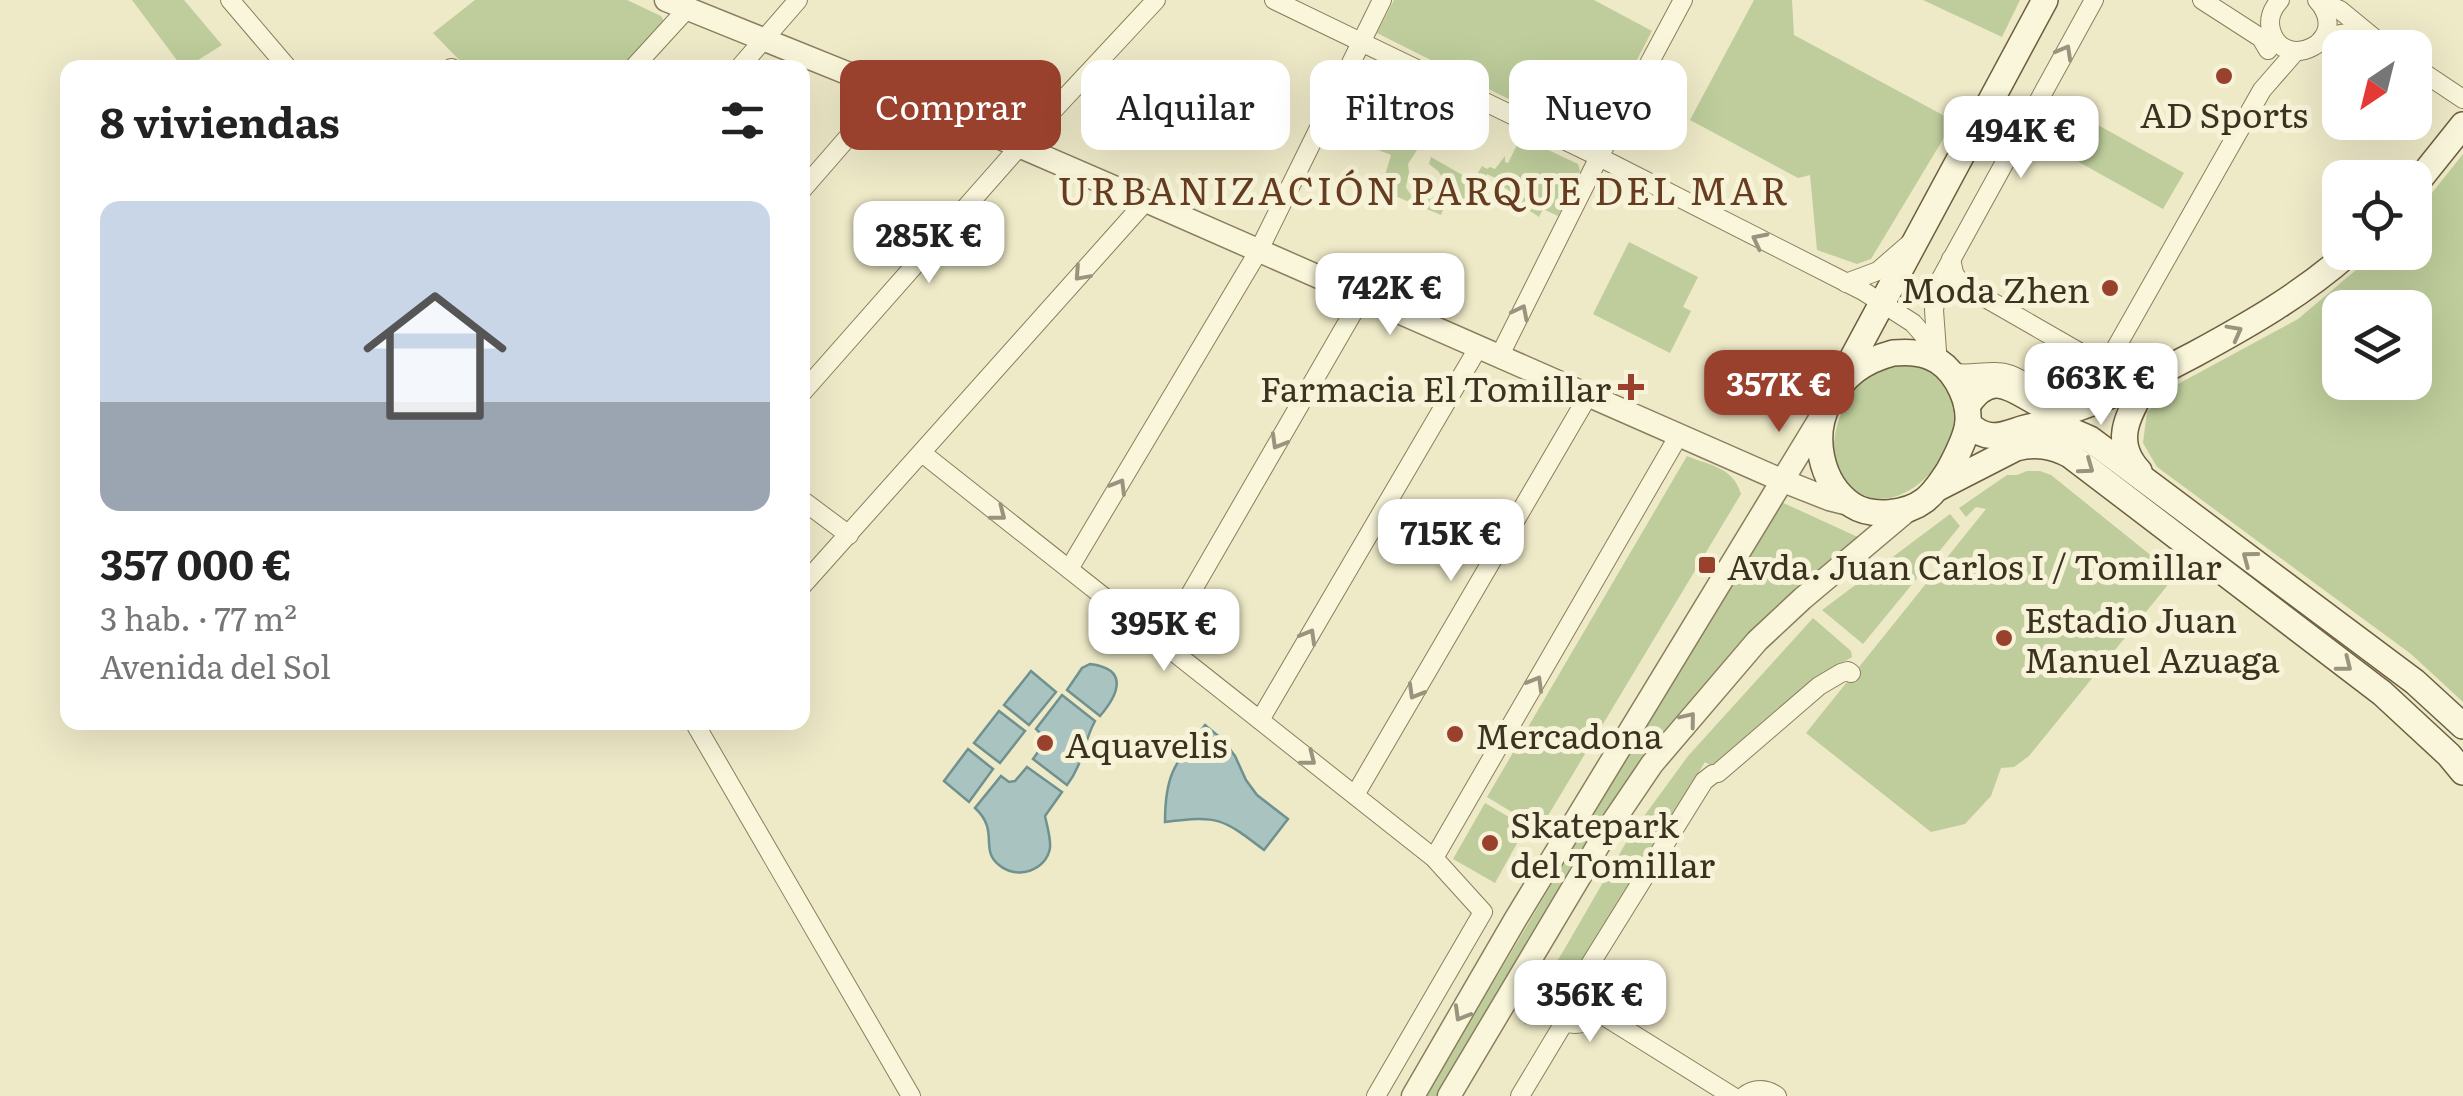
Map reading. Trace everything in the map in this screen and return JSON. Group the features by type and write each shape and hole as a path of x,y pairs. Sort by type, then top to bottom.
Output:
{"main road":[{"path":"2046,0 1821,416 1820,449 1834,488 1853,505 1870,511 1909,509 1936,490 2016,448 2030,444 2070,455 2382,694 2463,772"},
{"path":"2432,164 2463,126"},
{"path":"1936,490 1952,465 1967,415 1982,388 1996,384 2059,412 2076,409 2149,378 2263,317 2328,270"},
{"path":"1844,378 1865,363 1893,353 1915,353 1944,367 1958,384 1967,415 1978,433 1992,437 2045,425 2067,428 2090,439 2415,682 2463,726"},
{"path":"2149,378 2127,420 2124,443 2134,465 2153,486"}],"street":[{"path":"746,60 798,0"},
{"path":"1061,102 1156,0"},
{"path":"1274,0 1598,157 1883,303 1913,323 1944,367 1960,374 2002,372 2047,387 2076,379 2111,350"},
{"path":"1069,569 1258,252 1382,0"},
{"path":"1260,720 1488,352 1683,0"},
{"path":"1944,367 1934,310 1939,282 2094,0"},
{"path":"2202,0 2234,19 2311,48 2322,39"},
{"path":"2317,0 2326,15 2325,30"},
{"path":"2317,0 2340,10 2365,30"},
{"path":"638,60 676,4 840,70"},
{"path":"234,5 281,60"},
{"path":"2049,408 2070,401 2085,390 2104,367 2262,90 2275,34"},
{"path":"2262,90 2275,34"},
{"path":"2432,78 2459,96"},
{"path":"810,181 840,146"},
{"path":"810,384 1016,150"},
{"path":"1026,150 1679,436 1829,499 1853,505"},
{"path":"810,577 1146,201"},
{"path":"1846,283 1878,271 1918,238"},
{"path":"1951,259 1962,284 2080,353 2090,357 2111,350"},
{"path":"1162,643 1362,297"},
{"path":"1355,795 1588,396"},
{"path":"1413,1096 1515,920 1821,416"},
{"path":"1434,858 1679,436"},
{"path":"922,453 1434,858 1484,912 1376,1096"},
{"path":"810,506 849,535"},
{"path":"1450,1096 1608,829 1652,764 1757,641 1909,509"},
{"path":"1580,979 1704,781 1819,686 1841,673 1851,673"},
{"path":"699,730 911,1096"},
{"path":"1580,979 1588,982 1597,994 1596,1010 1581,1023 1565,1021 1555,1012 1553,995 1563,982 1580,979"},
{"path":"1596,1010 1732,1096"},
{"path":"1520,1096 1565,1021"},
{"path":"1744,1096 1766,1090 1777,1096"}],"green space":[{"path":"132,0 184,0 222,45 198,60 177,60"},
{"path":"475,0 627,0 664,21 629,60 459,60 433,33"},
{"path":"1394,0 1594,0 1652,31 1637,60 1509,60 1509,99 1489,89 1489,60 1431,60 1377,33"},
{"path":"1754,0 1792,0 1794,35 1954,121 1871,259 1857,264 1817,250 1810,175 1798,178 1690,120"},
{"path":"1923,0 2020,0 2002,37"},
{"path":"2073,111 2184,173 2163,209 2052,147"},
{"path":"1378,150 1417,150 1408,164 1406,187 1421,199 1433,198 1442,186 1448,186 1429,164 1431,157 1473,181 1482,166 1495,169 1505,156 1508,163 1514,150 1548,150 1578,164 1580,171 1558,216 1543,209 1539,217 1528,213 1510,199 1512,193 1504,182 1487,174 1472,201 1475,206 1449,196 1441,215 1395,196 1396,192 1389,189 1384,192 1390,178 1385,175 1391,155"},
{"path":"2463,154 2463,702 2411,654 2157,467 2143,443 2147,412 2178,384 2298,319 2322,299 2322,400 2432,400 2432,290 2332,290 2356,270 2432,270 2432,193"},
{"path":"1629,242 1698,277 1683,307 1691,311 1670,353 1593,314"},
{"path":"1907,360 1936,371 1952,392 1956,417 1949,444 1935,468 1915,487 1891,498 1867,497 1844,481 1837,468 1834,453 1839,419 1866,376"},
{"path":"1687,456 1727,473 1741,494 1540,829 1487,797"},
{"name":"Estadio Juan Manuel Azuaga","path":"2027,471 2051,475 2153,557 2167,586 2029,756 2014,767 2001,768 1991,796 1965,824 1931,832 1806,733 1986,509 1976,507 1966,517 1959,508 2007,475"},
{"path":"1779,501 1860,538 1613,803 1437,1096 1426,1096"},
{"path":"1950,514 1960,526 1863,644 1822,610"},
{"path":"1813,618 1851,651 1852,657 1823,674 1715,768 1705,762 1578,967 1555,980 1547,998 1538,1000 1526,1025 1519,1019 1631,834 1688,756"},
{"name":"Skatepark del Tomillar","path":"1485,803 1526,827 1495,883 1453,859"}],"water":[{"path":"1090,664 1111,671 1117,684 1112,700 1100,716 1067,690 1082,668"},
{"path":"1031,671 1056,692 1029,725 1004,705"},
{"path":"1062,695 1095,721 1067,785 1033,759 1043,745 1042,735 1036,729"},
{"path":"999,711 1025,731 1000,763 974,743"},
{"path":"1205,725 1235,756 1257,795 1288,819 1264,850 1219,821 1165,822 1167,791 1174,769"},
{"path":"968,749 993,769 969,802 944,781"},
{"path":"1027,767 1062,792 1045,816 1050,840 1047,856 1030,871 1014,872 993,859 986,824 975,808 1001,776 1015,781"}],"place":[{"name":"AD Sports","path":"2224,76"},
{"name":"Moda Zhen","path":"2110,288"},
{"name":"Farmacia El Tomillar","path":"1631,387"},
{"name":"Avda. Juan Carlos I / Tomillar","path":"1707,565"},
{"name":"Estadio Juan Manuel Azuaga","path":"2004,638"},
{"name":"Mercadona","path":"1455,734"},
{"name":"Aquavelis","path":"1045,743"},
{"name":"Skatepark del Tomillar","path":"1490,843"}],"district":[{"name":"URBANIZACIÓN PARQUE DEL MAR","path":"1424,188"}]}
